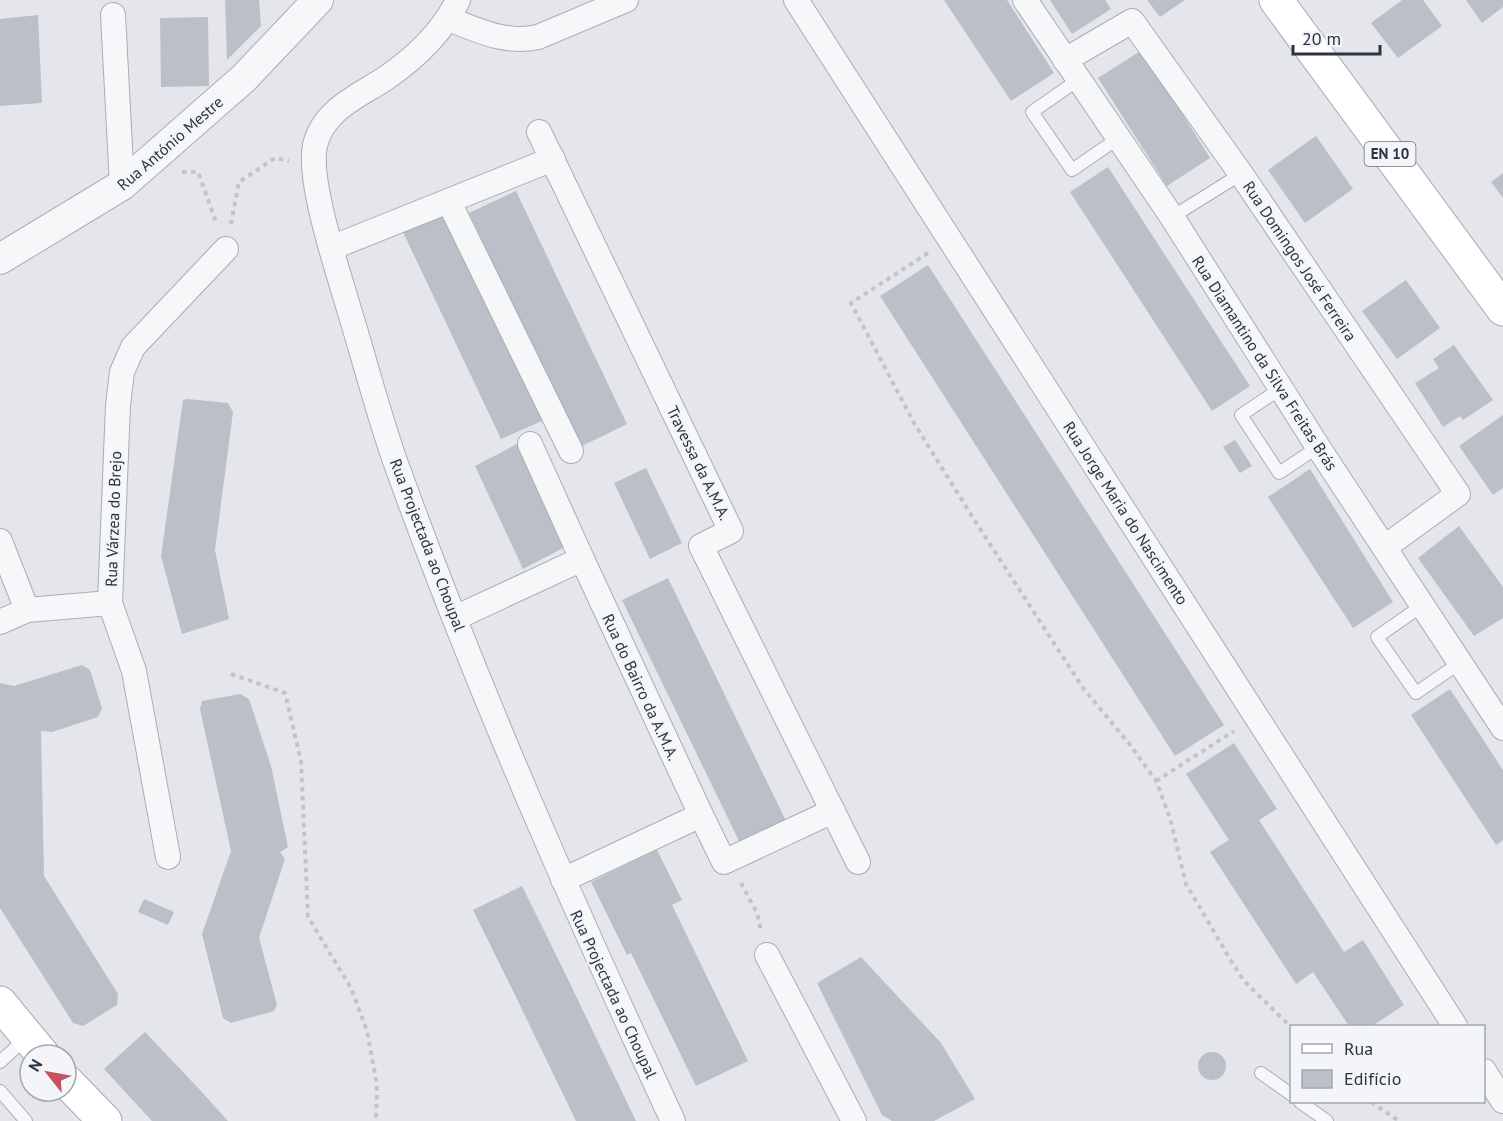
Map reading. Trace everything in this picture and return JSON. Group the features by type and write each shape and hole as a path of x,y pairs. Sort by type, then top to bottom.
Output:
{"main road":[{"name":"EN 10","path":"1276,0 1503,309"},
{"path":"0,1003 33,1043"},
{"path":"78,1093 105,1121"}],"street":[{"name":"Rua António Mestre","path":"0,259 128,180 244,78 318,0"},
{"path":"453,9 484,34 523,40 538,37 626,0"},
{"name":"Rua Jorge Maria do Nascimento","path":"796,0 1454,1025"},
{"name":"Rua Diamantino da Silva Freitas Brás","path":"1025,0 1172,217 1280,389 1461,662 1494,696 1503,728"},
{"name":"Rua Projectada ao Choupal","path":"453,9 409,60 337,110 325,123 316,142 313,165 331,248 398,469 455,618 563,880 673,1121"},
{"path":"113,15 128,180"},
{"name":"Rua Domingos José Ferreira","path":"1065,60 1132,21 1241,174 1458,494 1385,547"},
{"name":"Travessa da A.M.A.","path":"539,132 731,531 701,546 858,862"},
{"path":"331,248 553,159"},
{"path":"449,202 571,451"},
{"name":"Rua Várzea do Brejo","path":"168,857 134,671 110,603 118,405 126,359 133,347 226,249"},
{"name":"Rua do Bairro da A.M.A.","path":"530,444 724,862 832,811"},
{"path":"0,541 27,609"},
{"path":"455,618 582,559"},
{"path":"0,622 27,609 110,603"},
{"path":"563,880 701,815"},
{"path":"767,955 854,1121"},
{"path":"1485,1073 1503,1101"}],"lane":[{"path":"1078,80 1032,112 1072,170 1117,139"},
{"path":"1172,217 1241,174"},
{"path":"1280,389 1241,415 1279,473 1318,447"},
{"path":"1423,605 1377,637 1416,693 1461,662"},
{"path":"0,1062 18,1054"},
{"path":"1261,1073 1290,1094"},
{"path":"0,1091 26,1121"},
{"path":"1303,1103 1327,1121"}],"path":[{"path":"226,249 239,182 275,158 313,165"},
{"path":"128,180 198,172 226,249"},
{"path":"949,239 852,303 914,423 975,520 1083,688 1131,746 1156,781 1170,818 1186,884 1244,981 1290,1026"},
{"path":"231,674 285,693 302,761 308,917 351,988 367,1031 377,1085 376,1121"},
{"path":"1156,781 1256,717"},
{"path":"746,890 757,913"},
{"path":"1374,1103 1399,1121"}],"building":[{"path":"225,0 259,0 261,26 227,60"},
{"path":"944,0 1007,0 1054,73 1011,101"},
{"path":"1050,0 1105,0 1111,9 1072,34"},
{"path":"1147,0 1185,0 1160,17"},
{"path":"1402,0 1423,0 1442,26 1398,58 1371,23"},
{"path":"1466,0 1503,0 1503,7 1482,23"},
{"path":"38,15 42,103 0,106 0,19"},
{"path":"208,17 209,86 161,87 160,18"},
{"path":"1142,50 1210,158 1167,186 1098,78"},
{"path":"1316,136 1353,189 1305,223 1268,170"},
{"path":"1108,167 1250,386 1212,411 1070,192"},
{"path":"1503,173 1503,198 1491,182"},
{"path":"516,191 627,424 580,447 469,213"},
{"path":"446,213 544,420 501,439 403,232"},
{"path":"928,265 1224,725 1175,756 880,296"},
{"path":"1406,280 1440,328 1397,359 1362,311"},
{"path":"1454,345 1493,400 1463,420 1460,416 1443,427 1415,383 1439,368 1433,359"},
{"path":"183,400 228,403 233,412 215,550 229,619 182,634 161,556"},
{"path":"1503,415 1503,488 1493,495 1459,446"},
{"path":"1235,440 1252,466 1240,473 1223,447"},
{"path":"517,444 567,546 523,569 475,466"},
{"path":"646,468 682,543 650,559 614,483"},
{"path":"1310,469 1393,602 1353,628 1268,497"},
{"path":"1459,526 1503,587 1503,618 1474,636 1418,558"},
{"path":"668,578 786,821 740,843 622,600"},
{"path":"82,665 90,670 102,708 98,717 52,732 41,731 44,876 118,994 117,1005 83,1026 73,1023 0,908 0,683 14,686"},
{"path":"1450,689 1503,770 1503,840 1496,845 1411,715"},
{"path":"240,694 249,699 271,766 288,847 280,852 285,859 259,938 277,1005 274,1011 231,1023 223,1018 202,934 231,851 200,709 202,701"},
{"path":"1234,743 1277,809 1259,820 1344,952 1363,940 1404,1005 1374,1025 1348,1025 1313,972 1296,984 1210,852 1229,840 1186,774"},
{"path":"657,850 682,900 672,905 748,1061 696,1086 631,953 627,955 591,882"},
{"path":"522,886 636,1121 576,1121 473,910"},
{"path":"144,899 174,912 168,925 138,912"},
{"path":"861,957 941,1043 975,1099 934,1121 892,1121 882,1115 817,983"},
{"path":"145,1032 228,1121 152,1121 104,1069"},
{"path":"1212,1052 1222,1056 1226,1066 1222,1076 1212,1080 1202,1076 1198,1066 1202,1056"}]}
